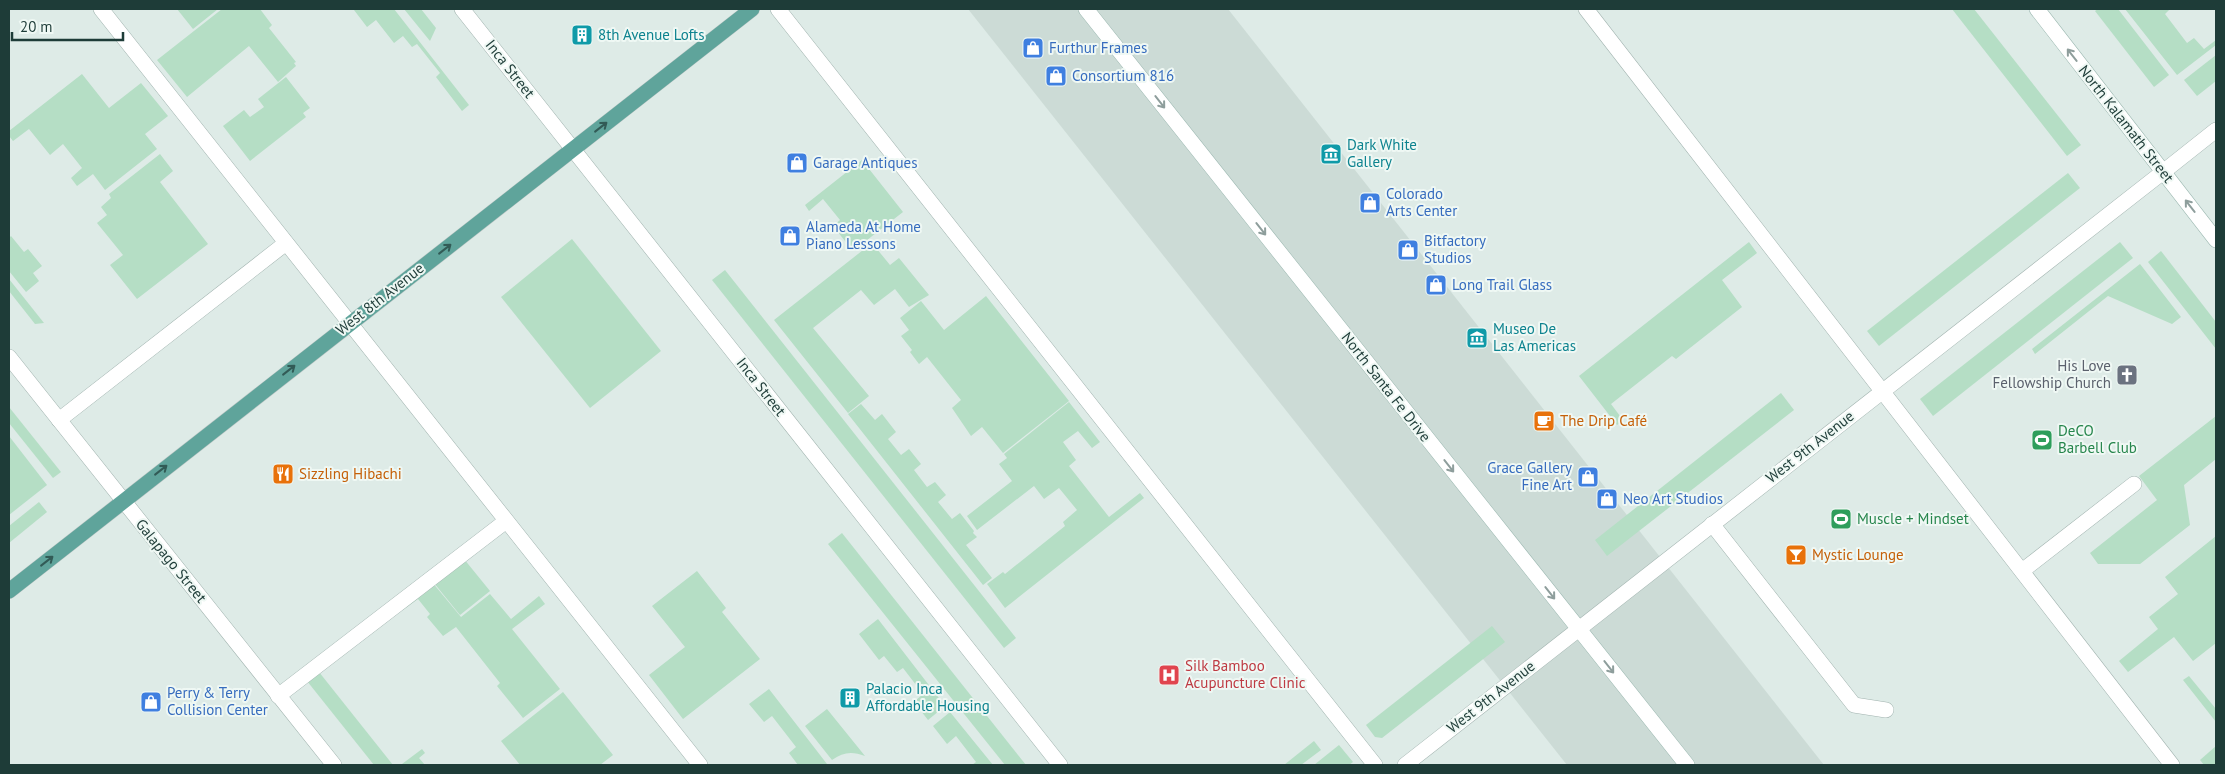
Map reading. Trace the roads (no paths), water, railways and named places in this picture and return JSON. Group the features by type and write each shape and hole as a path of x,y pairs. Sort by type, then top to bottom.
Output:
{"main road":[{"name":"West 8th Avenue","path":"9,591 752,9"}],"street":[{"path":"100,9 700,765"},
{"name":"Inca Street","path":"462,9 1060,765"},
{"path":"778,9 1376,765"},
{"name":"North Santa Fe Drive","path":"1086,9 1687,765"},
{"path":"1586,9 2172,765"},
{"name":"North Kalamath Street","path":"2037,9 2216,240"},
{"name":"West 9th Avenue","path":"1405,765 2216,130"},
{"path":"59,420 286,243"},
{"name":"Galapago Street","path":"9,357 334,765"},
{"path":"2022,571 2134,484"},
{"path":"278,696 506,521"},
{"path":"1712,524 1854,705 1886,710"}],"place":[{"name":"8th Avenue Lofts","path":"582,35"},
{"name":"Furthur Frames","path":"1033,48"},
{"name":"Consortium 816","path":"1056,76"},
{"name":"Dark White Gallery","path":"1331,154"},
{"name":"Garage Antiques","path":"797,163"},
{"name":"Colorado Arts Center","path":"1370,203"},
{"name":"Alameda At Home Piano Lessons","path":"790,236"},
{"name":"Bitfactory Studios","path":"1408,250"},
{"name":"Long Trail Glass","path":"1436,285"},
{"name":"Museo De Las Americas","path":"1477,338"},
{"name":"His Love Fellowship Church","path":"2127,375"},
{"name":"The Drip Café","path":"1544,421"},
{"name":"DeCO Barbell Club","path":"2042,440"},
{"name":"Sizzling Hibachi","path":"283,474"},
{"name":"Grace Gallery Fine Art","path":"1588,477"},
{"name":"Neo Art Studios","path":"1607,499"},
{"name":"Muscle + Mindset","path":"1841,519"},
{"name":"Mystic Lounge","path":"1796,555"},
{"name":"Silk Bamboo Acupuncture Clinic","path":"1169,675"},
{"name":"Palacio Inca Affordable Housing","path":"850,698"},
{"name":"Perry & Terry Collision Center","path":"151,702"}]}
